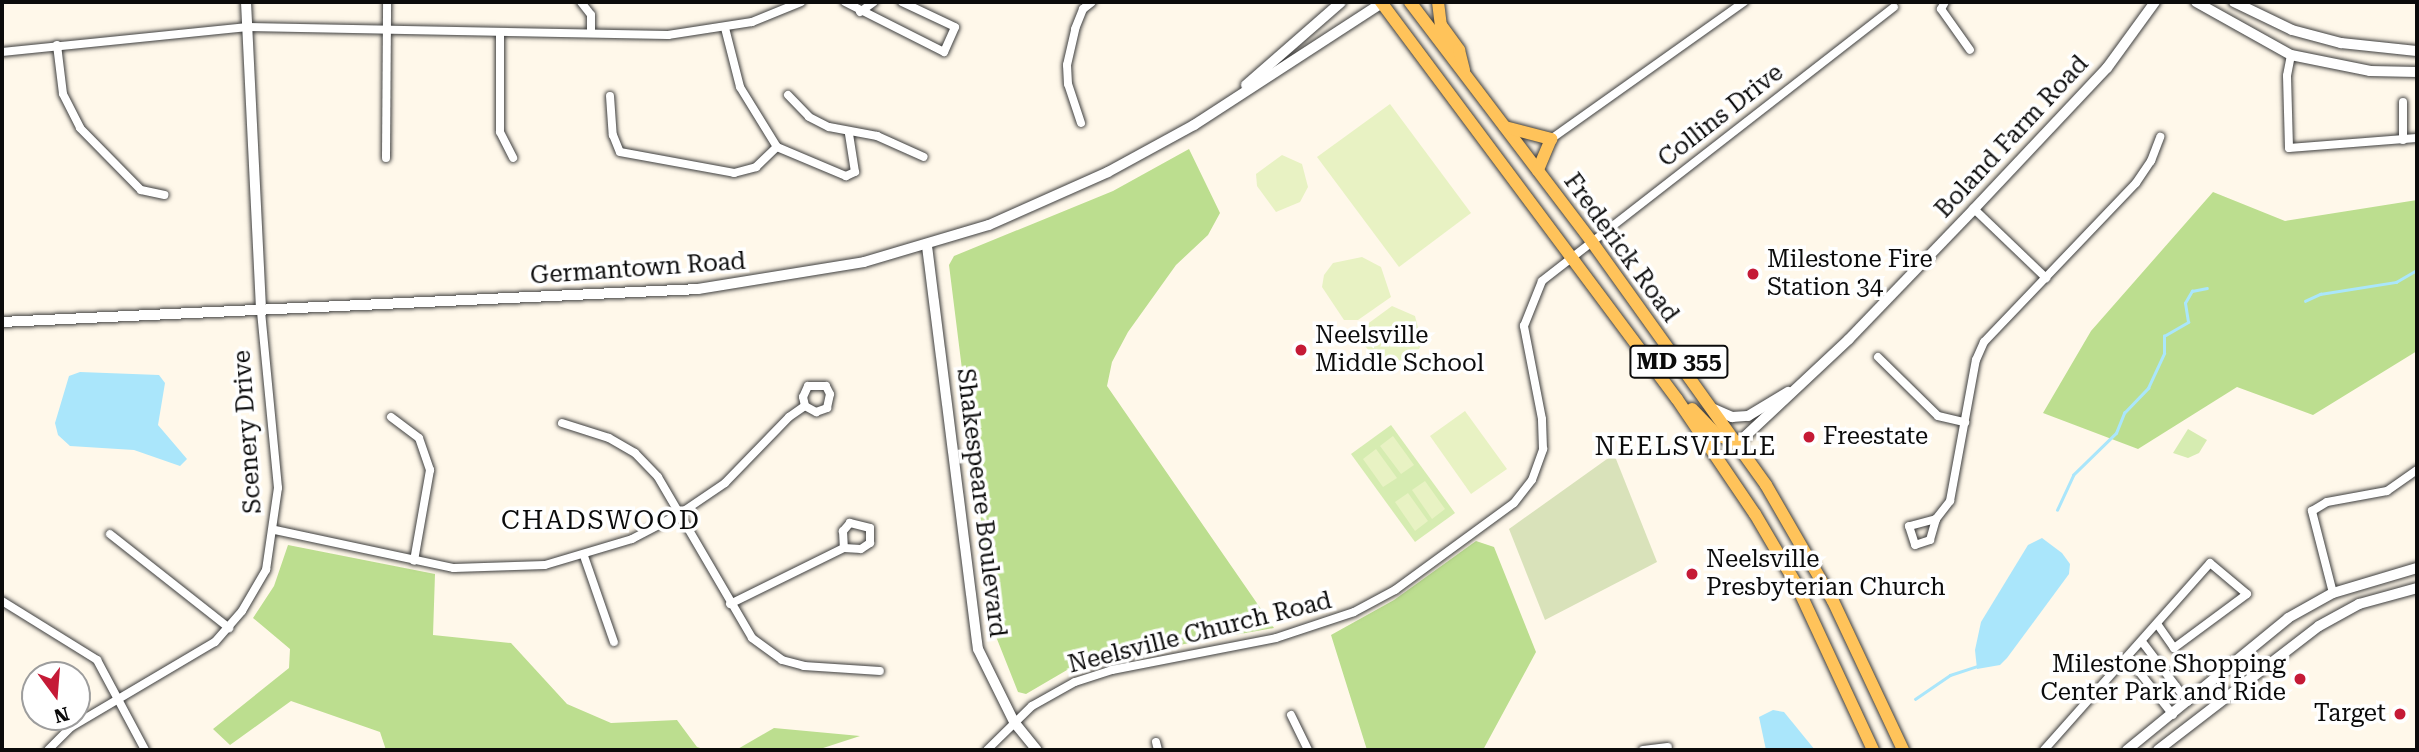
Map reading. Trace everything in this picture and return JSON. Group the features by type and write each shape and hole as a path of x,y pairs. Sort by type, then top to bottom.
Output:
{"main road":[{"name":"Frederick Road","path":"1382,2 1677,399 1796,584 1873,750"},
{"name":"Frederick Road","path":"1410,2 1592,242 1738,443 1823,582 1903,750"},
{"path":"1438,2 1441,25 1459,50 1466,77"},
{"path":"1505,127 1551,139 1538,170"},
{"path":"1677,399 1717,435 1738,443"}],"street":[{"name":"Scenery Drive","path":"48,750 71,727 200,652 229,628 262,579 275,530 278,488 261,310 246,2"},
{"path":"386,158 387,2"},
{"path":"581,2 590,15 591,33"},
{"path":"2,52 248,27 668,35 725,28 801,2"},
{"path":"845,2 859,12 943,52 955,27 902,2"},
{"path":"859,12 874,2"},
{"path":"1074,2 1083,9"},
{"path":"1081,123 1068,84 1067,65 1083,9 1092,2"},
{"name":"Germantown Road","path":"1237,95 1341,2"},
{"name":"Germantown Road","path":"2,322 698,289 799,275 927,246 1054,198 1108,172 1194,125 1382,2"},
{"path":"1551,139 1744,2"},
{"path":"1945,2 1941,9 1970,50"},
{"name":"Boland Farm Road","path":"1738,443 1802,383 1974,209 2107,68 2155,2"},
{"path":"2196,2 2291,55 2370,71 2417,72"},
{"path":"2234,2 2292,30 2341,43 2417,51"},
{"name":"Collins Drive","path":"1572,257 1894,7"},
{"path":"725,28 740,87 778,147 846,176 855,172 849,132"},
{"path":"500,32 500,132 513,158"},
{"path":"57,45 63,94 80,128 141,190 164,195"},
{"path":"2291,55 2289,148 2417,138"},
{"path":"788,95 809,117 849,132 877,136 924,157"},
{"path":"610,96 613,135 620,152 734,173 755,167 778,147"},
{"path":"2403,102 2403,140"},
{"path":"1936,519 1950,501 1984,342 2136,183 2151,161 2160,137"},
{"path":"1974,209 2046,278"},
{"name":"Shakespeare Boulevard","path":"927,246 971,615 989,679 1014,722 1037,750"},
{"name":"Neelsville Church Road","path":"987,750 1014,722 1054,692 1095,676 1276,638 1354,612 1395,590 1514,503 1532,480 1543,442 1524,340 1526,312 1542,281 1572,257"},
{"path":"1878,357 1938,416 1965,422"},
{"name":"Boland Farm Road","path":"1714,409 1732,417 1748,416 1802,383"},
{"path":"275,530 414,561 500,569 584,556 632,539 678,515 725,483 805,406"},
{"path":"391,417 419,438 430,470 414,561"},
{"path":"562,423 609,438 635,453 658,477 752,638 782,660 804,666 880,671"},
{"path":"2333,593 2312,511 2327,502 2387,491 2417,470"},
{"path":"110,534 229,628"},
{"path":"730,604 844,548"},
{"path":"584,556 614,642"},
{"path":"2044,750 2129,659 2157,624 2210,563 2247,594 2174,648 2157,624"},
{"path":"2127,750 2173,715 2245,650 2288,618 2333,593 2417,568"},
{"path":"2158,750 2319,626 2360,604 2417,588"},
{"path":"2,601 89,652 145,750"},
{"path":"2143,643 2188,702"},
{"path":"2129,659 2173,715"},
{"path":"1291,715 1308,750"},
{"path":"1643,750 1668,747"}],"green space":[{"path":"1390,104 1471,213 1399,267 1317,157"},
{"path":"1189,149 1220,213 1208,235 1176,265 1128,332 1112,362 1107,386 1274,628 1107,658 1067,670 1026,694 1018,692 995,634 949,265 954,256 1113,191"},
{"path":"1282,155 1302,164 1308,187 1300,202 1276,212 1257,186 1256,174"},
{"path":"2213,192 2285,221 2417,200 2417,351 2313,415 2237,387 2138,449 2043,413 2091,331"},
{"path":"1362,257 1381,267 1391,297 1358,320 1344,320 1322,287 1324,275 1333,263"},
{"path":"1392,306 1415,316 1422,343 1413,361 1385,372 1362,342 1362,328"},
{"path":"1465,411 1507,469 1471,494 1430,436"},
{"path":"1391,425 1455,513 1415,542 1351,454"},
{"path":"2188,429 2207,440 2199,453 2188,458 2173,453"},
{"path":"1393,436 1414,465 1401,474 1380,446"},
{"path":"1376,449 1397,478 1383,487 1363,459"},
{"path":"1614,454 1657,562 1545,620 1509,529"},
{"path":"1425,481 1445,509 1432,519 1412,490"},
{"path":"1408,493 1428,521 1415,531 1395,502"},
{"path":"1476,541 1494,547 1536,652 1483,750 1367,750 1331,635 1394,600"},
{"path":"288,545 435,574 433,635 511,643 567,704 611,723 677,720 697,747 707,750 386,750 380,732 291,701 230,745 213,729 289,668 290,649 253,618 274,586"},
{"path":"774,728 860,736 817,750 736,750"}],"water":[{"path":"80,372 159,375 165,383 158,425 187,459 180,466 134,450 70,446 58,435 55,423 69,376"},
{"path":"2042,538 2062,553 2070,564 2069,574 2007,658 2000,665 1977,669 1975,650 1981,622 2028,545"},
{"path":"1773,710 1784,712 1815,750 1766,750 1759,717"}],"waterway":[{"path":"2305,301 2320,294 2396,282 2417,270"},
{"path":"2057,510 2073,475 2116,433 2124,413 2148,388 2164,353 2164,336 2188,322 2185,303 2192,291 2207,288"},
{"path":"1915,699 1950,675 1977,666"}],"place":[{"name":"Milestone Fire Station 34","path":"1753,274"},
{"name":"Neelsville Middle School","path":"1301,350"},
{"name":"Freestate","path":"1809,437"},
{"name":"Neelsville Presbyterian Church","path":"1692,574"},
{"name":"Milestone Shopping Center Park and Ride","path":"2300,679"},
{"name":"Target","path":"2400,714"}],"district":[{"name":"NEELSVILLE","path":"1686,447"},
{"name":"CHADSWOOD","path":"601,521"}]}
